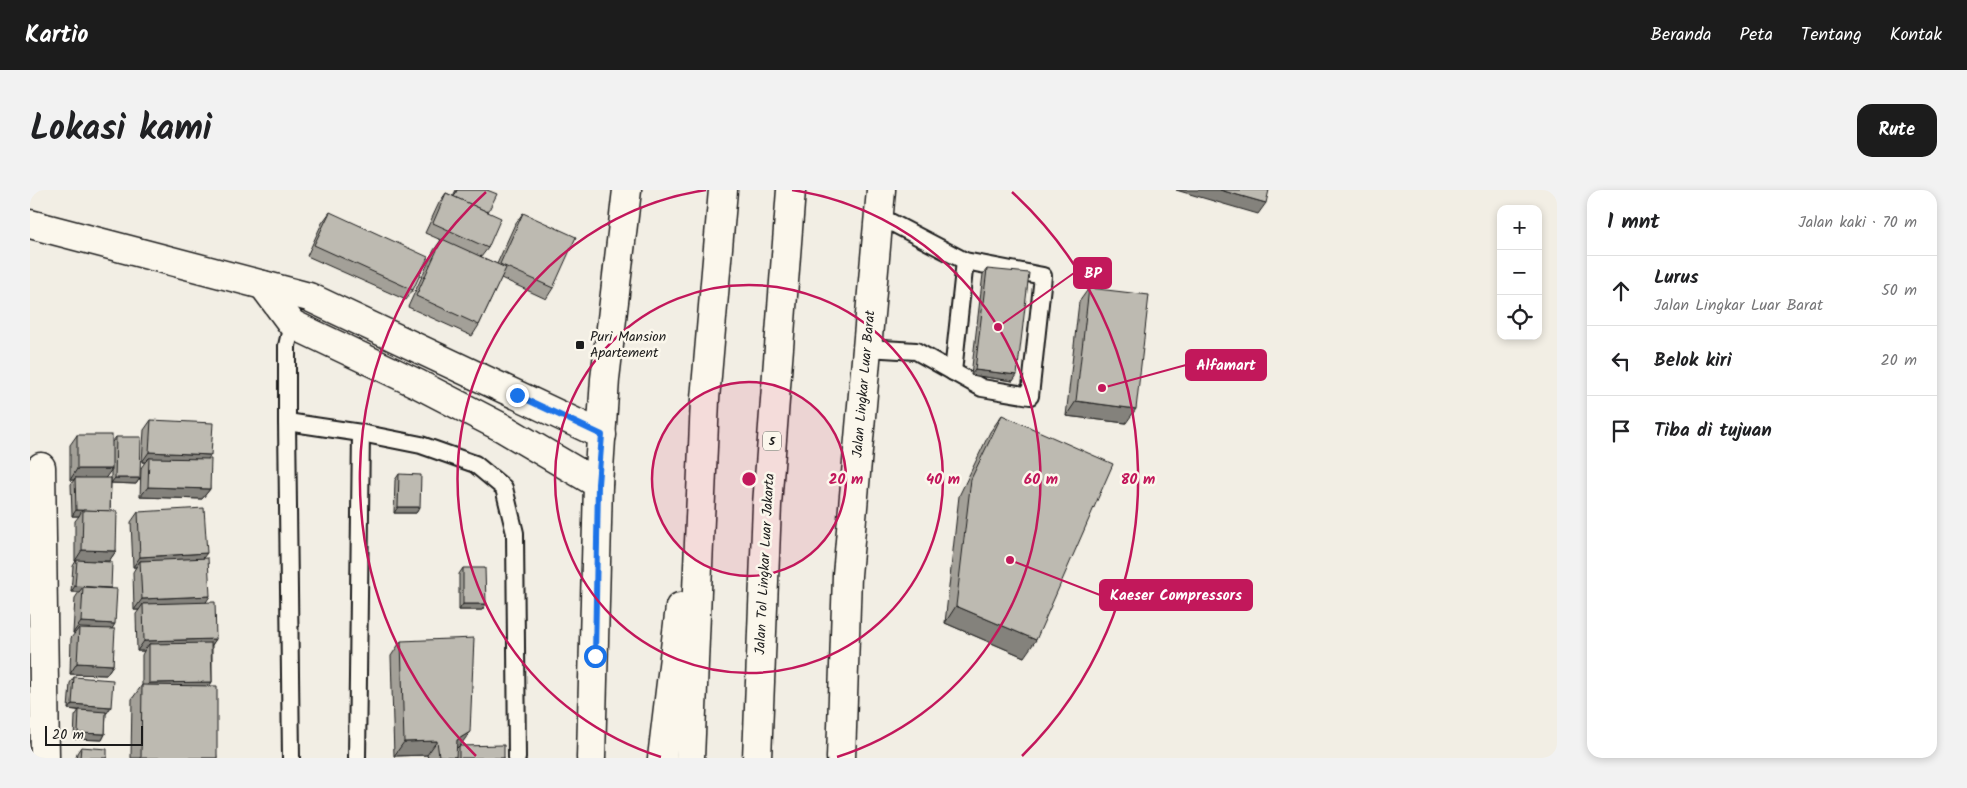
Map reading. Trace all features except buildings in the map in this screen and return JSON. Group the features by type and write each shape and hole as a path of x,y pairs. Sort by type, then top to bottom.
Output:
{"main road":[{"path":"591,758 598,484 609,338 628,190"},
{"path":"662,758 705,399 723,190"},
{"name":"Jalan Tol Lingkar Luar Jakarta","path":"757,758 767,505 791,190"},
{"name":"Jalan Lingkar Luar Barat","path":"841,758 847,575 880,203"},
{"path":"30,224 309,297 602,435"},
{"path":"263,285 292,324 418,384 501,427 598,484"},
{"path":"292,324 309,297"},
{"path":"690,758 705,399"},
{"path":"41,467 44,758"}],"lane":[{"path":"868,348 916,351 982,388 1030,396 1042,276 965,261 880,203"},
{"path":"953,372 965,261"},
{"path":"291,758 286,422 287,346 292,324"},
{"path":"286,422 361,433 421,445 475,464 504,488 515,533 517,758"},
{"path":"357,758 361,433"}],"place":[{"name":"BP","path":"998,327"},
{"name":"Puri Mansion Apartement","path":"580,345"},
{"name":"Alfamart","path":"1102,388"},
{"name":"Kaeser Compressors","path":"1010,560"}],"route":[{"path":"517,395 602,435 598,484 595,656"}]}
